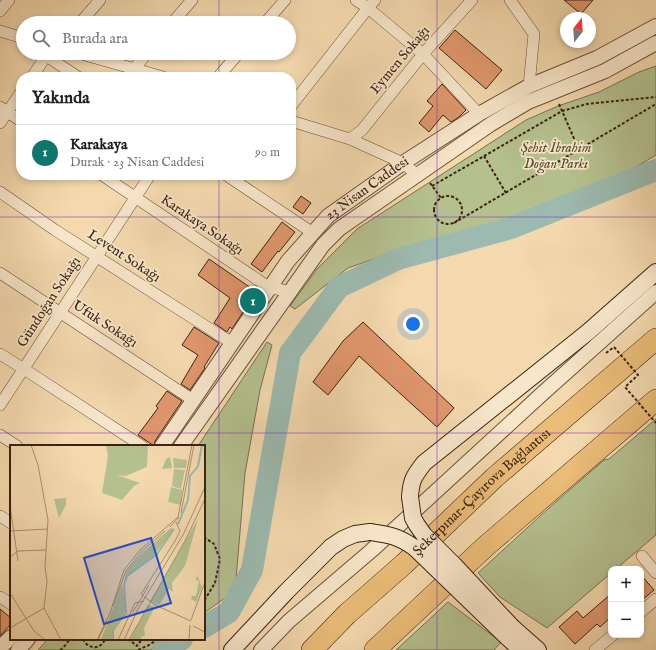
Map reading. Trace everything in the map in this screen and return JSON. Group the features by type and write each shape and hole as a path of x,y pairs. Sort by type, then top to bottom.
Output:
{"highway":[{"name":"Şekerpınar-Çayırova Bağlantısı","path":"312,650 347,614 404,564 494,478 656,340"},
{"path":"375,650 486,546 656,400"}],"main road":[{"path":"521,650 509,632 454,565 424,535 417,525 413,518 410,497 411,485 415,474 424,463 588,332 656,272"},
{"path":"232,650 286,592 331,547 343,539 356,534 370,532 394,536 415,548 509,632 538,650"}],"street":[{"path":"0,11 9,0"},
{"path":"86,16 100,0"},
{"path":"178,16 192,0"},
{"path":"271,16 285,0"},
{"path":"356,0 372,4 423,54 479,114"},
{"name":"Eymen Sokağı","path":"350,139 362,130 423,54 472,0"},
{"path":"510,0 534,34 529,86"},
{"path":"296,100 372,4"},
{"name":"23 Nisan Caddesi","path":"163,445 288,262 328,216 402,163 479,114 529,86 597,58 656,26"},
{"path":"0,31 16,37"},
{"name":"23 Nisan Caddesi","path":"182,445 323,245 340,229 491,124 528,102 605,72 656,43"},
{"path":"35,72 42,60"},
{"path":"54,60 71,72"},
{"path":"102,60 145,72"},
{"path":"134,69 141,60"},
{"path":"222,72 233,60"},
{"path":"0,123 4,110 16,97"},
{"path":"4,110 16,118"},
{"path":"296,123 350,139 402,163 420,174"},
{"name":"Karakaya Sokağı","path":"109,180 270,288 283,290 288,294"},
{"name":"Gündoğan Sokağı","path":"0,405 147,180"},
{"path":"234,180 313,233"},
{"name":"Levent Sokağı","path":"0,192 232,343"},
{"name":"Ufuk Sokağı","path":"0,273 193,400"},
{"path":"261,650 289,621 372,550 543,392 656,292"},
{"path":"0,354 140,445"},
{"path":"0,435 15,445"},
{"path":"0,516 10,522"},
{"path":"642,556 656,573"},
{"path":"0,597 10,603"},
{"path":"644,609 656,599"},
{"path":"0,648 10,638"},
{"path":"595,650 609,638"},
{"path":"18,650 27,640"}],"path":[{"path":"553,92 579,150"},
{"path":"432,186 562,111 587,104 656,97"},
{"path":"454,223 461,217 462,208 458,200 450,196 441,198 434,205 434,215 440,223 450,225 454,223 506,193 656,104"},
{"path":"484,156 506,193"},
{"path":"420,174 441,198"},
{"path":"606,353 614,347 638,374 625,387 656,423"},
{"path":"205,538 214,544 220,558 216,583 205,600"},
{"path":"60,650 69,640"},
{"path":"84,640 85,644 91,649 98,647 105,640"},
{"path":"129,640 137,646 141,640"},
{"path":"138,650 156,640"}],"green space":[{"name":"Şehit İbrahim Doğan Parkı","path":"656,66 656,155 631,170 546,211 455,240 390,253 348,268 295,309 290,306 317,269 357,229 526,120 558,106 599,92 639,72"},
{"path":"267,342 272,345 260,390 245,473 235,591 205,612 205,445 199,445"},
{"path":"656,419 656,535 620,566 608,566 608,576 547,628 500,597 478,573 604,460 609,459"},
{"path":"448,602 501,642 494,650 396,650"},
{"path":"47,640 166,640 151,650 38,650"}],"building":[{"path":"564,0 593,0 583,12 579,12"},
{"path":"455,30 502,70 486,89 439,48"},
{"path":"442,84 466,110 451,122 443,115 429,132 419,123 433,106 427,101"},
{"path":"301,196 311,203 303,214 293,207"},
{"path":"282,222 295,232 262,272 251,264"},
{"path":"209,259 251,288 239,305 245,309 232,329 230,327 227,332 214,323 230,298 198,275"},
{"path":"363,322 454,408 437,427 359,356 328,395 313,382 343,341"},
{"path":"194,327 219,343 204,367 205,368 190,390 181,384 198,355 182,345"},
{"path":"167,391 182,401 155,441 154,445 153,445 138,435 158,408 156,406"},
{"path":"644,578 654,590 644,598"},
{"path":"608,597 608,620 600,627 597,624 575,644 559,627 577,611 583,618"},
{"path":"0,609 10,617 10,625 0,636"}],"waterway":[{"path":"205,626 229,612 252,570 290,353 339,287 398,259 511,228 656,170"},
{"path":"163,650 180,640"}],"place":[{"name":"Karakaya","path":"253,301"}]}
